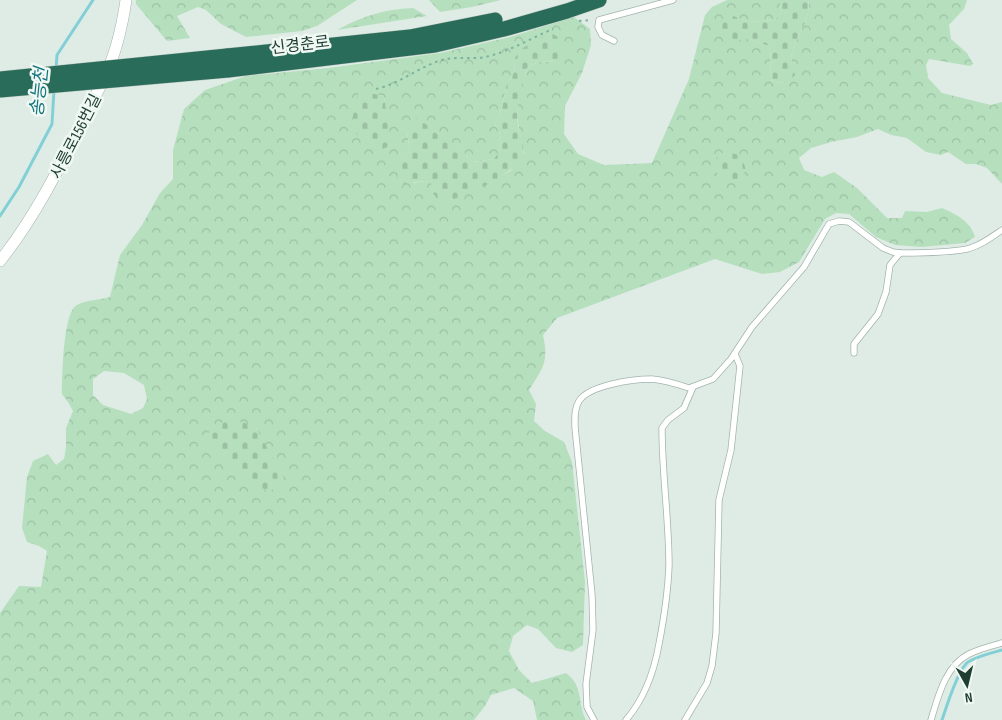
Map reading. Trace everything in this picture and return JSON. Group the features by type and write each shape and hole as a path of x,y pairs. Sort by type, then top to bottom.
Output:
{"highway":[{"name":"신경춘로","path":"0,90 228,63 410,37 489,22 569,0"},
{"name":"신경춘로","path":"0,79 228,63 435,45 504,29 599,0"}],"street":[{"name":"사릉로156번길","path":"0,262 40,201 103,81 110,66 123,19 126,0"}],"lane":[{"path":"614,41 602,36 598,27 599,20 673,0"},
{"path":"594,720 587,707 586,684 593,630 575,413 579,400 589,392 602,387 631,381 651,379 672,382 689,388 713,379 735,354 752,327 804,267 829,224 839,221 849,222 883,248 900,253 945,252 969,248 989,239 1002,230"},
{"path":"854,353 854,344 878,314 886,292 890,265 900,253"},
{"path":"685,720 707,684 712,666 716,633 719,500 731,450 740,366 735,354"},
{"path":"626,720 644,696 654,668 668,589 669,564 662,428 668,420 684,408 693,387"},
{"path":"931,720 943,685 957,663 974,652 1002,643"}],"path":[{"path":"574,23 581,20 599,20"},
{"path":"376,89 390,86 437,61 460,57 482,58 497,54 560,27"}],"green space":[{"path":"136,0 357,0 317,26 302,31 246,37 221,24 206,10 198,7 177,16 190,38 167,41 136,4"},
{"path":"429,0 501,0 440,12"},
{"path":"727,0 780,0 781,13 775,20 747,22 734,16 742,39 750,39 769,46 773,82 788,83 794,75 791,55 808,14 808,0 967,0 964,9 949,25 951,39 967,53 973,64 970,66 929,59 926,65 928,78 942,93 991,105 1002,102 1002,184 987,168 976,164 966,164 948,152 941,155 926,152 907,138 891,135 878,129 857,137 811,148 799,158 804,170 822,177 834,172 857,188 887,218 902,218 905,211 927,212 942,208 966,222 975,237 965,243 922,247 895,245 876,237 849,214 836,213 825,219 799,262 780,272 762,274 715,259 557,318 543,335 545,344 544,364 529,390 536,404 534,421 545,431 564,442 572,462 585,582 583,645 572,652 556,648 538,629 527,625 513,636 509,651 519,670 532,683 566,673 572,678 578,689 586,720 537,720 533,701 514,688 491,695 474,720 0,720 0,613 19,586 41,587 47,551 27,542 22,528 27,477 33,461 48,454 56,465 64,459 66,428 73,411 62,394 64,346 69,319 72,310 77,305 110,297 120,255 142,225 160,193 173,179 173,150 184,109 205,90 246,76 328,68 440,53 510,37 574,17 590,29 591,45 582,73 565,106 564,134 578,154 604,165 652,163 689,79 705,15 712,7","holes":["515,58 556,61 538,62 527,68 519,91 517,106 519,130 524,153 510,171 487,184 451,200 433,193 432,183 425,181 413,183 400,156 410,152 407,132 423,122 439,137 459,145 473,162 494,159 501,142 495,124 502,108 507,83 514,73","384,96 386,117 354,130","104,371 124,373 144,385 147,399 143,408 131,414 103,405 93,395 93,379","256,428 263,442 211,439 207,434"]},
{"path":"780,0 808,0 809,7 806,20 791,55 795,75 788,83 773,82 769,46 750,39 728,41 721,33 720,22 734,16 747,22 775,20 781,13"},
{"path":"413,8 427,16 337,30 374,14"},
{"path":"551,33 558,37 564,54 556,61 538,62 527,68 518,103 518,125 523,143 523,155 520,161 491,182 467,194 448,200 438,200 433,193 431,183 425,181 400,184 394,169 399,156 410,152 407,132 416,118 445,140 460,145 467,157 473,162 494,159 501,142 495,124 502,108 507,83 514,73 515,58 521,49"},
{"path":"359,91 384,96 390,140 387,147 379,151 361,138 353,127"},
{"path":"726,151 740,157 746,170 735,182 723,182 717,174 713,163 719,155"},
{"path":"223,422 243,422 256,428 284,478 280,487 269,491 250,483 234,470 213,445 207,434"}],"waterway":[{"name":"송능천","path":"56,69 57,55 93,0"},
{"name":"송능천","path":"0,216 19,187 52,124 54,90"},
{"path":"942,720 953,689 964,666 976,658 1002,650"}]}
